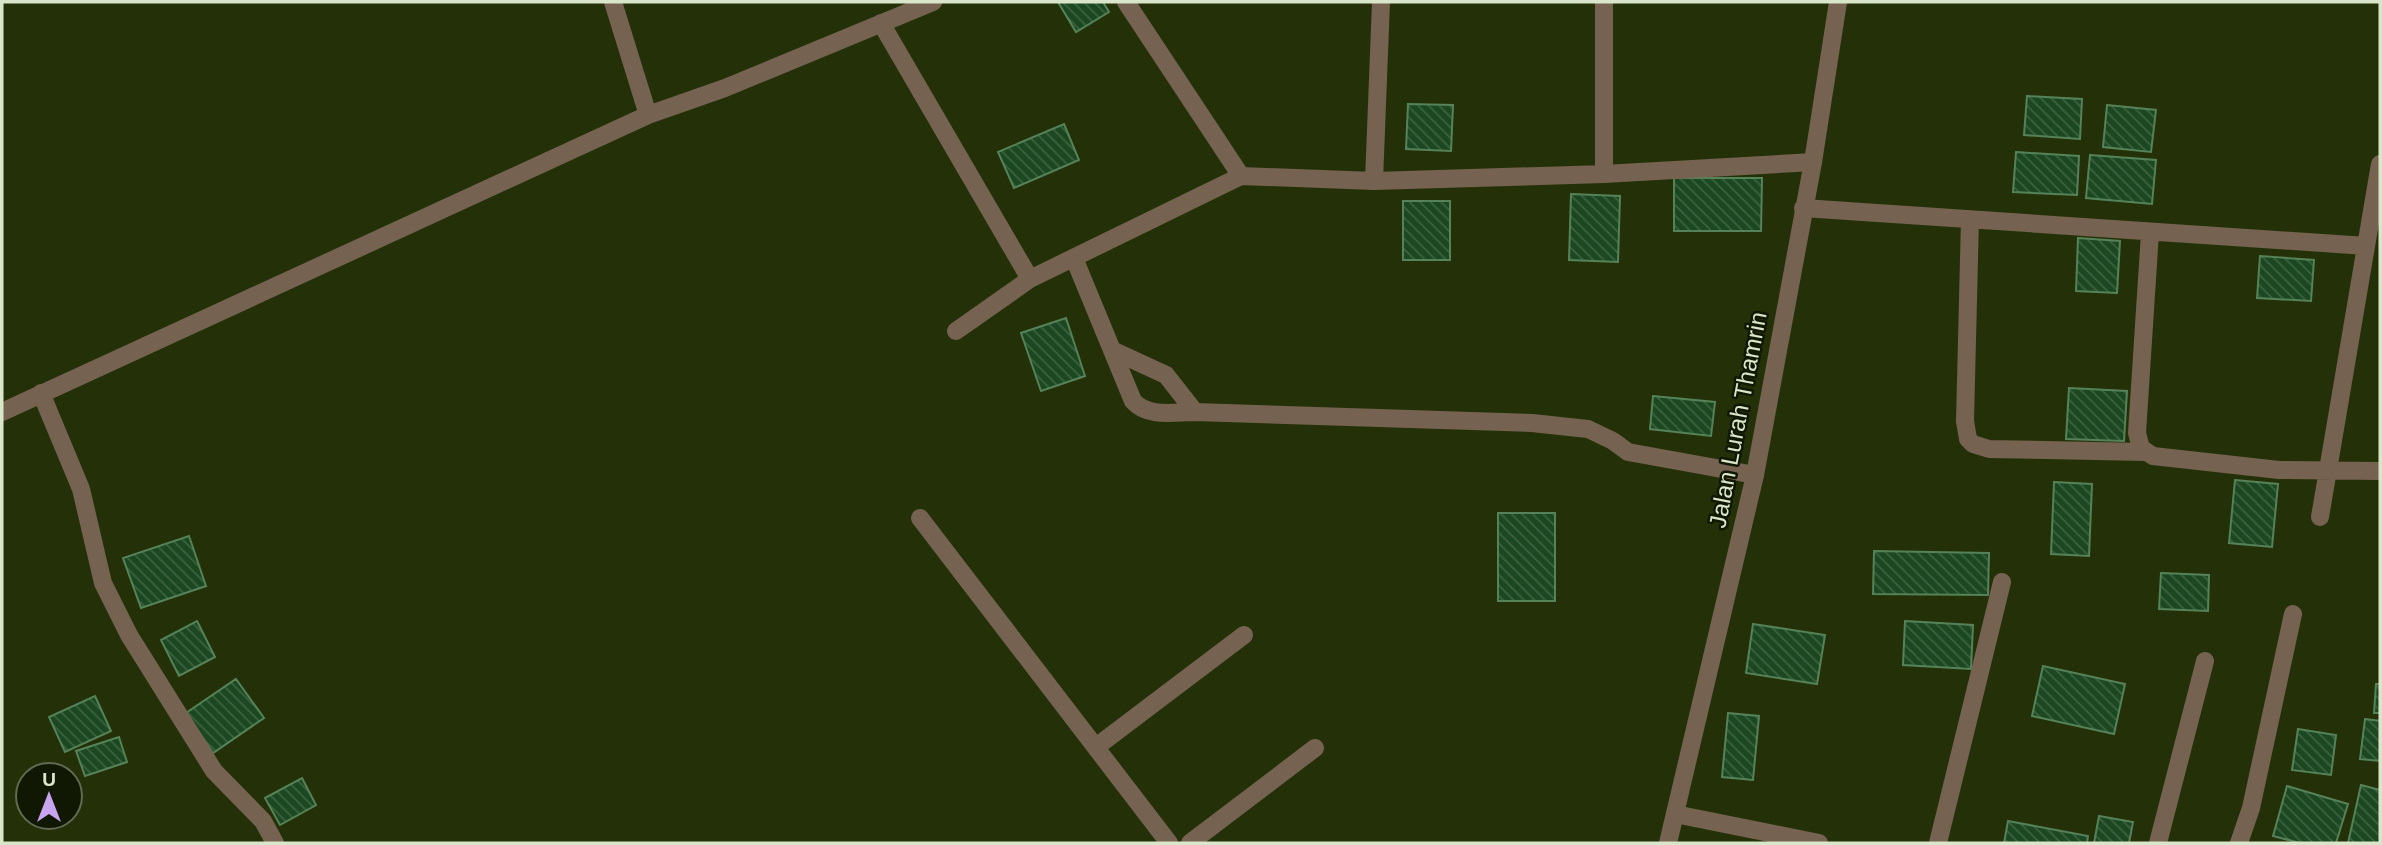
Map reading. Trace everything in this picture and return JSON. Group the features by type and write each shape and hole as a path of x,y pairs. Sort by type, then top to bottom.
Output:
{"street":[{"path":"613,2 648,115"},
{"path":"2,412 648,115 725,88 933,2"},
{"path":"1126,2 1241,176"},
{"path":"1374,181 1381,2"},
{"path":"1604,2 1604,174"},
{"name":"Jalan Lurah Thamrin","path":"1668,843 1755,475 1803,208 1814,162 1838,2"},
{"path":"881,23 1030,279"},
{"path":"956,331 1030,279 1241,176 1374,181 1604,174 1814,162"},
{"path":"2320,517 2380,164"},
{"path":"1803,208 2366,246"},
{"path":"1970,219 1965,407 1968,439 1973,444 1989,449 2146,452"},
{"path":"2150,233 2137,433 2141,448 2152,456 2279,470 2380,471"},
{"path":"1074,258 1133,401 1140,409 1148,412 1532,423 1588,429 1628,452 1755,475"},
{"path":"1114,351 1166,375 1195,412"},
{"path":"41,393 81,489 103,583 129,635 214,771 263,821 275,843"},
{"path":"920,518 1169,843"},
{"path":"1938,843 2002,582"},
{"path":"2239,843 2251,808 2293,614"},
{"path":"1096,747 1244,635"},
{"path":"2158,843 2204,661"},
{"path":"1190,843 1315,748"},
{"path":"1675,814 1819,843"}],"building":[{"path":"1058,2 1103,2 1109,12 1076,32"},
{"path":"2027,96 2082,99 2080,139 2024,135"},
{"path":"1408,104 1453,105 1451,151 1406,149"},
{"path":"2107,105 2156,110 2151,152 2103,147"},
{"path":"1064,124 1079,160 1014,188 998,152"},
{"path":"2016,152 2079,156 2077,195 2013,192"},
{"path":"2090,155 2156,160 2152,204 2086,198"},
{"path":"1674,178 1762,178 1761,231 1674,231"},
{"path":"1571,194 1620,196 1618,262 1569,260"},
{"path":"1403,201 1450,201 1450,260 1403,260"},
{"path":"2078,238 2120,241 2117,293 2076,291"},
{"path":"2260,256 2314,260 2311,301 2257,298"},
{"path":"1066,318 1085,376 1041,391 1021,333"},
{"path":"2069,388 2127,391 2124,441 2066,439"},
{"path":"1653,396 1715,402 1711,436 1650,429"},
{"path":"2235,480 2278,484 2272,547 2229,543"},
{"path":"2054,482 2092,484 2089,556 2051,554"},
{"path":"1498,513 1555,513 1555,601 1498,601"},
{"path":"189,536 206,586 141,608 123,558"},
{"path":"1874,551 1989,553 1988,595 1873,594"},
{"path":"2161,573 2209,575 2208,611 2159,609"},
{"path":"197,621 215,657 179,676 161,640"},
{"path":"1905,621 1973,625 1971,669 1903,665"},
{"path":"1753,624 1825,635 1817,684 1746,673"},
{"path":"2043,666 2125,684 2114,734 2032,716"},
{"path":"236,679 264,718 213,753 186,713"},
{"path":"2376,684 2380,684 2380,713 2374,713"},
{"path":"95,696 111,731 65,752 49,717"},
{"path":"1728,713 1759,716 1753,780 1722,777"},
{"path":"2365,719 2380,721 2380,761 2360,759"},
{"path":"2298,729 2336,735 2331,775 2292,770"},
{"path":"119,737 127,762 85,776 84,761 80,761 76,751"},
{"path":"302,778 316,805 280,825 265,798"},
{"path":"2361,785 2380,790 2380,843 2348,843"},
{"path":"2287,786 2348,804 2336,843 2300,843 2273,836"},
{"path":"2099,816 2133,822 2129,843 2094,843"},
{"path":"2008,821 2088,836 2087,843 2004,843"}]}
